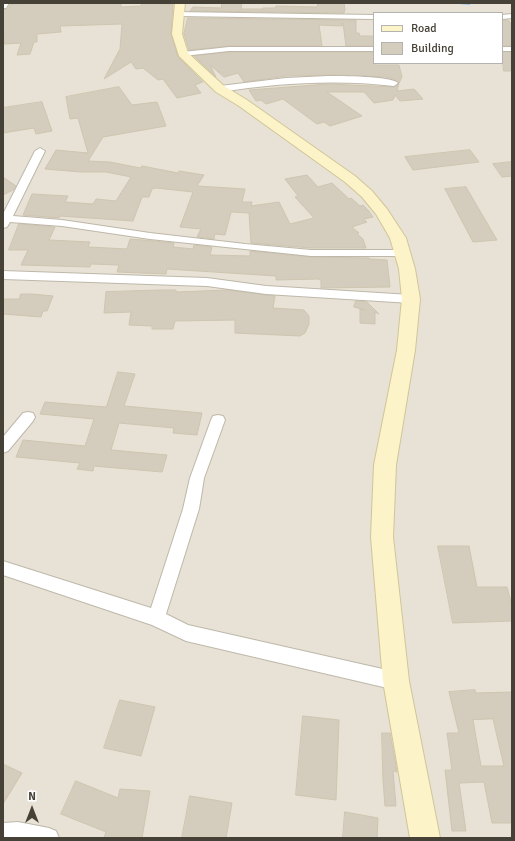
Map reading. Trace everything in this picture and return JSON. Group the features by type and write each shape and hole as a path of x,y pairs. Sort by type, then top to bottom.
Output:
{"main road":[{"path":"179,8 176,34 183,54 220,89 256,112 350,179 367,194 382,212 398,238 407,269 411,299 406,350 385,465 382,537 396,681 424,838"}],"street":[{"path":"179,8 373,16"},
{"path":"183,54 229,49 373,49"},
{"path":"220,89 284,80 322,78 347,78 394,83"},
{"path":"40,151 4,220 62,222 150,236 245,248 311,253 402,253"},
{"path":"3,276 207,282 266,290 411,299"},
{"path":"3,448 28,417"},
{"path":"156,618 191,509 197,478 218,420"},
{"path":"3,568 156,618 186,633 396,681"},
{"path":"3,833 18,832 49,838"}],"shaded area":[{"path":"3,3 512,3 512,838 3,838"}],"building":[{"path":"28,3 121,3 121,7 141,6 142,3 173,4 171,34 178,57 203,82 195,85 201,93 177,98 163,79 158,80 143,68 136,69 131,62 104,79 120,49 122,24 60,26 61,32 37,34 37,42 34,42 30,54 17,55 21,43 4,44 3,10 8,9 10,5"},
{"path":"222,3 242,3 241,9 263,9 275,8 276,6 317,7 318,3 344,3 345,10 344,13 190,11 193,7 221,8"},
{"path":"188,18 356,20 356,33 359,33 360,36 373,36 373,46 346,46 343,23 342,26 319,25 322,46 229,46 189,50 184,34"},
{"path":"503,20 508,20 512,25 512,46 503,46"},
{"path":"229,52 373,52 374,65 399,65 402,77 399,83 394,79 386,77 334,75 286,76 244,82 238,73 224,77 210,65 216,77 194,56"},
{"path":"503,52 512,52 512,71 504,71"},
{"path":"399,83 397,91 414,89 423,99 400,101 395,95 393,100 374,103 364,92 327,92 362,116 330,126 324,122 317,124 283,99 266,104 261,100 256,101 249,90 328,84 394,87"},
{"path":"119,87 132,105 157,102 166,126 103,137 88,161 110,162 140,168 142,166 178,173 179,171 204,175 197,186 245,189 242,202 252,202 251,206 279,202 290,224 314,218 295,197 298,196 285,179 307,175 318,187 332,183 349,199 351,198 360,206 363,205 368,210 373,217 364,219 367,222 352,227 363,239 366,248 311,248 251,243 249,213 231,212 225,235 215,234 214,239 197,237 201,229 180,227 193,192 156,188 152,189 149,197 142,197 133,221 23,215 32,194 68,196 65,202 93,204 96,199 116,201 131,177 106,172 81,172 45,169 56,150 88,153 78,118 70,119 66,97"},
{"path":"42,102 52,131 36,134 34,128 3,133 3,108"},
{"path":"470,150 479,162 413,170 405,157"},
{"path":"512,162 512,176 502,177 493,164"},
{"path":"3,177 16,186 13,190 3,195"},
{"path":"466,187 497,240 473,242 445,189"},
{"path":"19,224 55,227 49,240 90,242 88,247 127,249 130,239 174,243 173,247 193,249 194,245 212,247 210,255 250,256 250,251 311,257 369,258 387,260 390,287 321,288 321,280 318,279 276,280 276,276 167,269 166,274 117,272 119,265 91,264 90,267 21,265 28,250 9,250"},
{"path":"176,290 176,292 228,290 275,296 273,308 304,310 309,316 309,324 305,333 300,336 235,333 235,320 175,321 173,329 152,329 152,326 129,325 131,312 104,313 106,292"},
{"path":"21,294 53,296 47,311 43,311 41,317 3,314 3,299 19,299"},
{"path":"356,301 367,302 379,314 375,312 375,324 360,323 360,309 365,310 354,307"},
{"path":"118,372 135,374 124,406 202,413 197,435 173,433 174,428 119,423 111,450 167,455 162,472 94,466 93,471 77,469 80,463 16,457 23,440 85,446 94,419 40,414 45,402 106,407"},
{"path":"438,546 469,546 477,587 507,587 512,606 512,621 453,623"},
{"path":"475,690 476,693 512,692 512,823 492,823 484,782 459,783 466,831 452,831 445,770 452,770 447,733 459,733 449,692","holes":["493,719 504,766 481,766 473,720"]},
{"path":"120,700 155,707 141,756 104,748"},
{"path":"303,716 339,720 336,800 296,795"},
{"path":"382,733 390,733 397,772 393,771 396,806 385,806"},
{"path":"3,764 22,773 3,804"},
{"path":"76,781 118,798 120,789 150,791 142,838 104,838 106,832 61,814"},
{"path":"190,796 232,803 226,838 182,838"},
{"path":"345,812 378,818 377,838 343,838"}],"waterway":[{"path":"461,3 469,4"}]}
